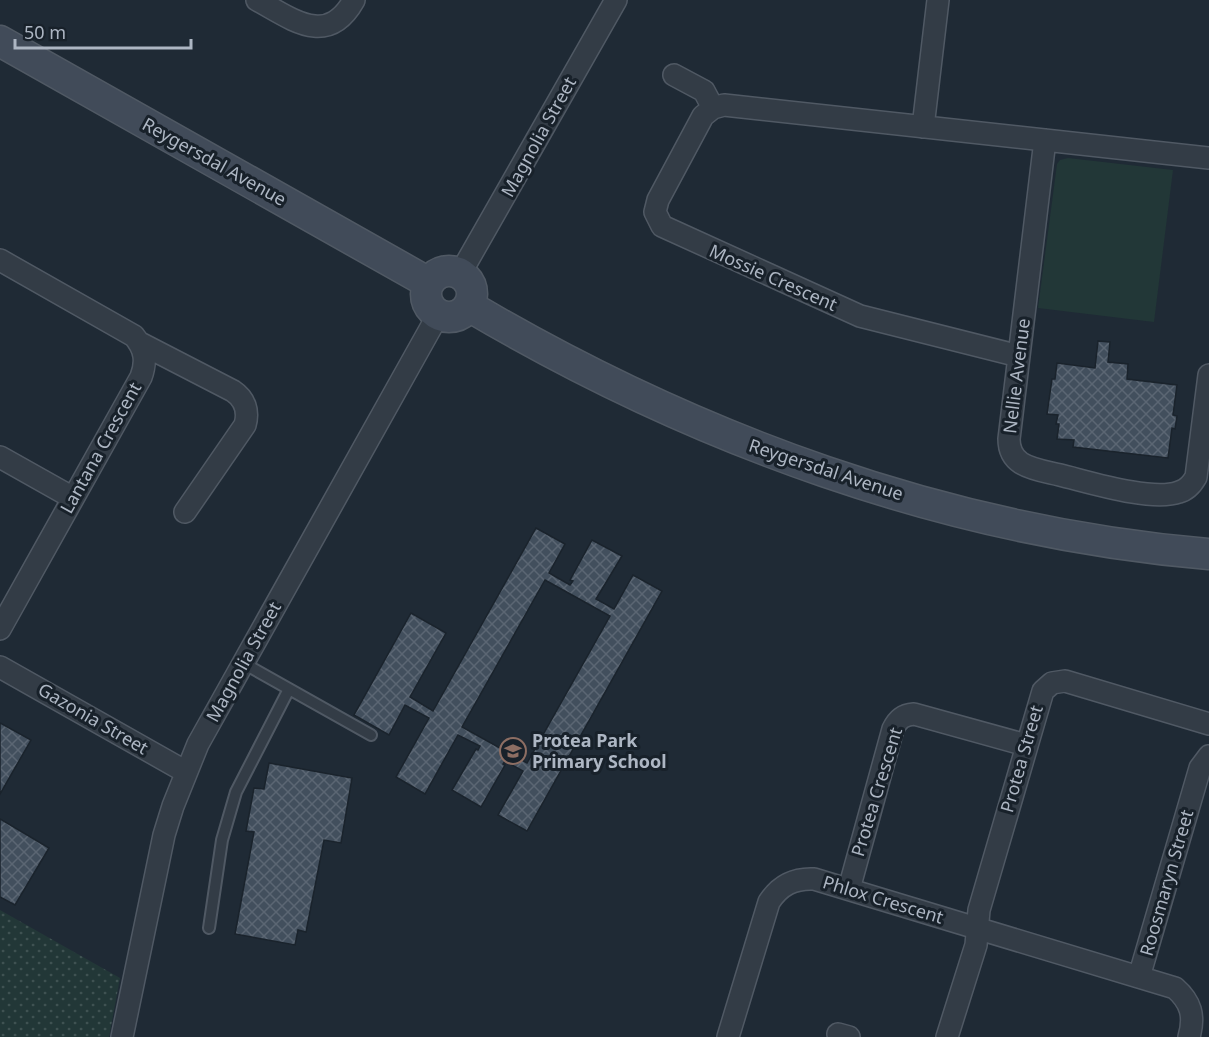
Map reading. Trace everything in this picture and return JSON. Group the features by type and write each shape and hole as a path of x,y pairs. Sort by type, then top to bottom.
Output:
{"main road":[{"name":"Reygersdal Avenue","path":"0,41 429,283"},
{"path":"446,272 460,274 470,285 472,292 469,306 452,317 438,315 428,305 426,290 429,283 439,274 446,272"},
{"name":"Reygersdal Avenue","path":"469,306 540,347 644,400 717,432 830,474 922,501 1016,524 1131,545 1209,554"}],"street":[{"path":"257,0 301,24 318,27 335,22 354,0"},
{"name":"Magnolia Street","path":"460,274 616,0"},
{"path":"923,127 938,0"},
{"path":"674,75 704,91 713,108 724,105 1209,158"},
{"name":"Mossie Crescent","path":"713,108 703,116 658,200 655,212 662,226 860,316 1019,356"},
{"name":"Nellie Avenue","path":"1046,140 1009,439 1009,447 1013,455 1028,467 1117,490 1146,494 1178,493 1191,484 1196,477 1209,375"},
{"path":"0,260 126,331 140,343 233,391 242,399 247,418 245,425 185,512"},
{"name":"Magnolia Street","path":"122,1037 157,866 173,806 198,744 438,315"},
{"name":"Lantana Crescent","path":"0,629 141,377 145,360 140,343"},
{"path":"0,457 73,498"},
{"name":"Gazonia Street","path":"0,667 186,772"},
{"name":"Protea Street","path":"947,1037 976,945 979,910 1043,691 1058,681 1071,683 1209,724"},
{"name":"Protea Crescent","path":"849,889 893,729 900,718 914,714 1026,745"},
{"name":"Roosmaryn Street","path":"1139,977 1200,768 1209,756"},
{"name":"Phlox Crescent","path":"728,1037 769,902 776,891 789,883 806,878 1175,988 1183,994 1191,1011 1189,1037"}],"lane":[{"path":"243,663 371,735"},
{"path":"209,928 222,840 236,792 289,689"}],"green space":[{"path":"1068,158 1173,170 1154,322 1038,308 1057,164 1060,160"},
{"path":"0,910 120,978 109,1037 0,1037"}],"building":[{"path":"1098,341 1110,342 1108,362 1128,364 1127,379 1177,385 1173,415 1177,416 1175,429 1172,428 1168,458 1073,447 1074,440 1057,439 1058,415 1047,414 1052,379 1055,379 1057,363 1095,368"},
{"path":"536,528 565,544 549,573 570,585 573,581 570,580 592,540 622,556 596,599 614,609 633,575 662,591 527,831 498,815 523,771 505,761 503,764 505,765 481,807 452,790 480,746 458,735 425,794 396,777 429,718 405,705 389,735 354,715 411,613 446,633 410,697 433,711","holes":["545,580 610,616 527,763 462,727"]},
{"path":"0,723 31,740 0,794"},
{"path":"269,763 352,778 341,843 324,840 306,932 298,930 295,945 235,934 254,832 246,831 254,788 264,789"},
{"path":"0,819 49,848 15,905 0,897"}],"place":[{"name":"Protea Park Primary School","path":"513,751"}]}
